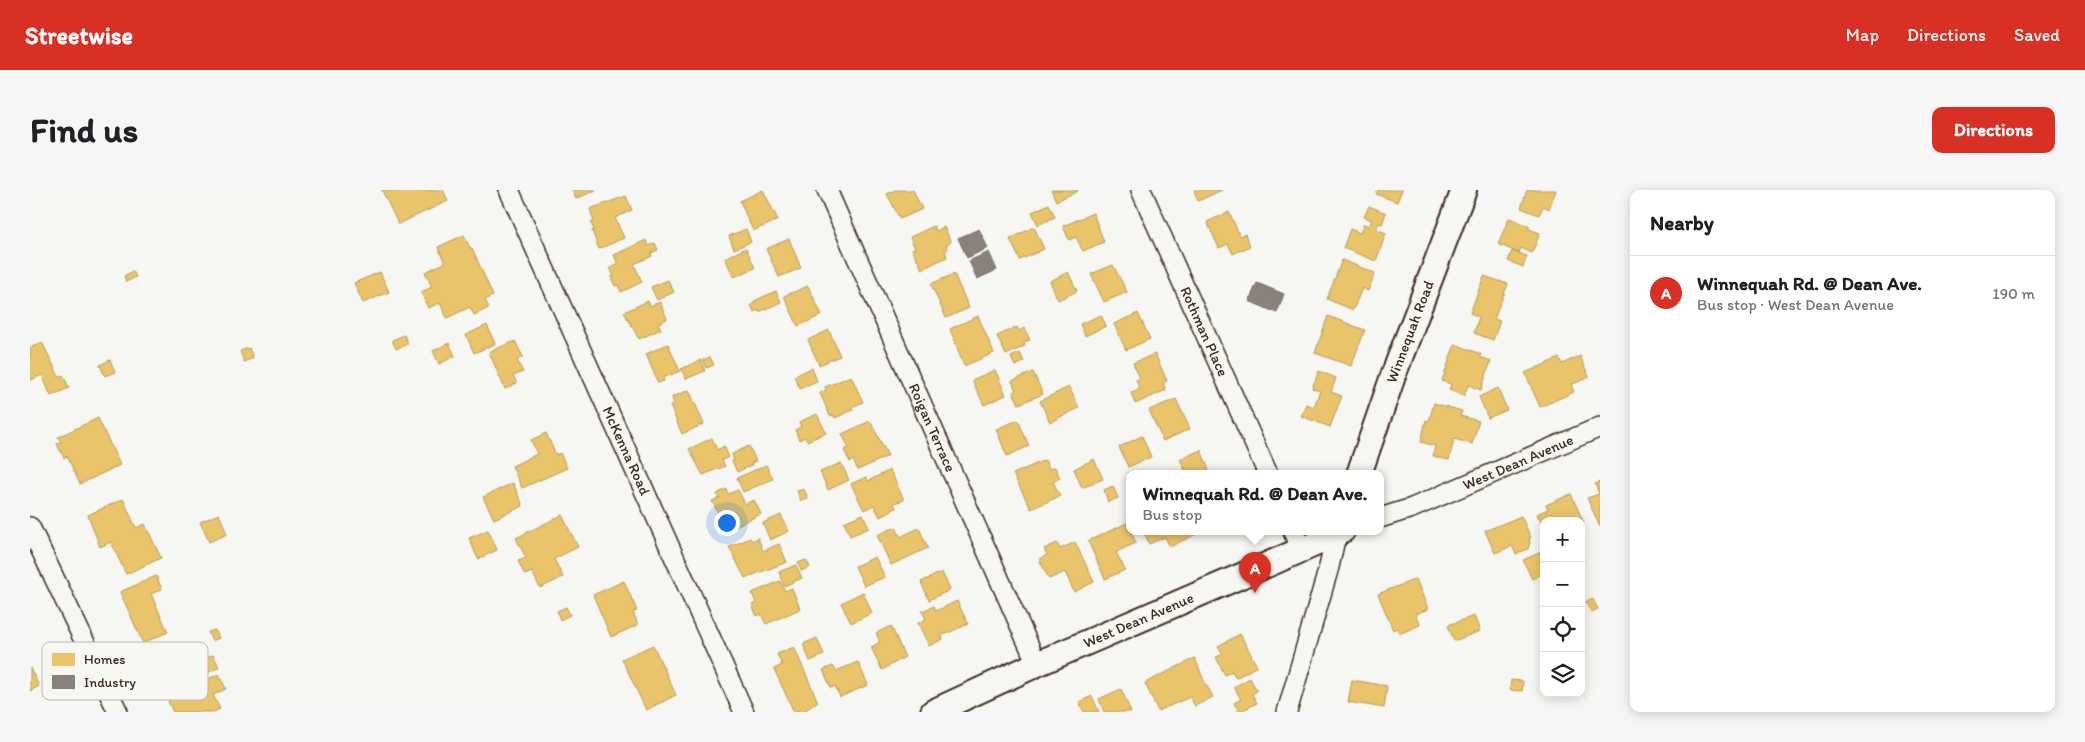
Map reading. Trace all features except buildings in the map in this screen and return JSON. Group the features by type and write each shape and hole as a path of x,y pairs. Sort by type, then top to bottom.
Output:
{"street":[{"name":"McKenna Road","path":"509,190 744,712"},
{"name":"Roigan Terrace","path":"827,190 1038,664"},
{"name":"Rothman Place","path":"1141,190 1266,470"},
{"name":"Winnequah Road","path":"1360,470 1393,376 1464,190"},
{"name":"West Dean Avenue","path":"1384,517 1412,508 1600,426"},
{"path":"30,527 85,642"},
{"name":"West Dean Avenue","path":"933,712 1298,541 1329,535"},
{"path":"1287,712 1338,535"},
{"path":"112,700 118,712"}],"place":[{"name":"Winnequah Rd. @ Dean Ave.","path":"1255,593"}]}
